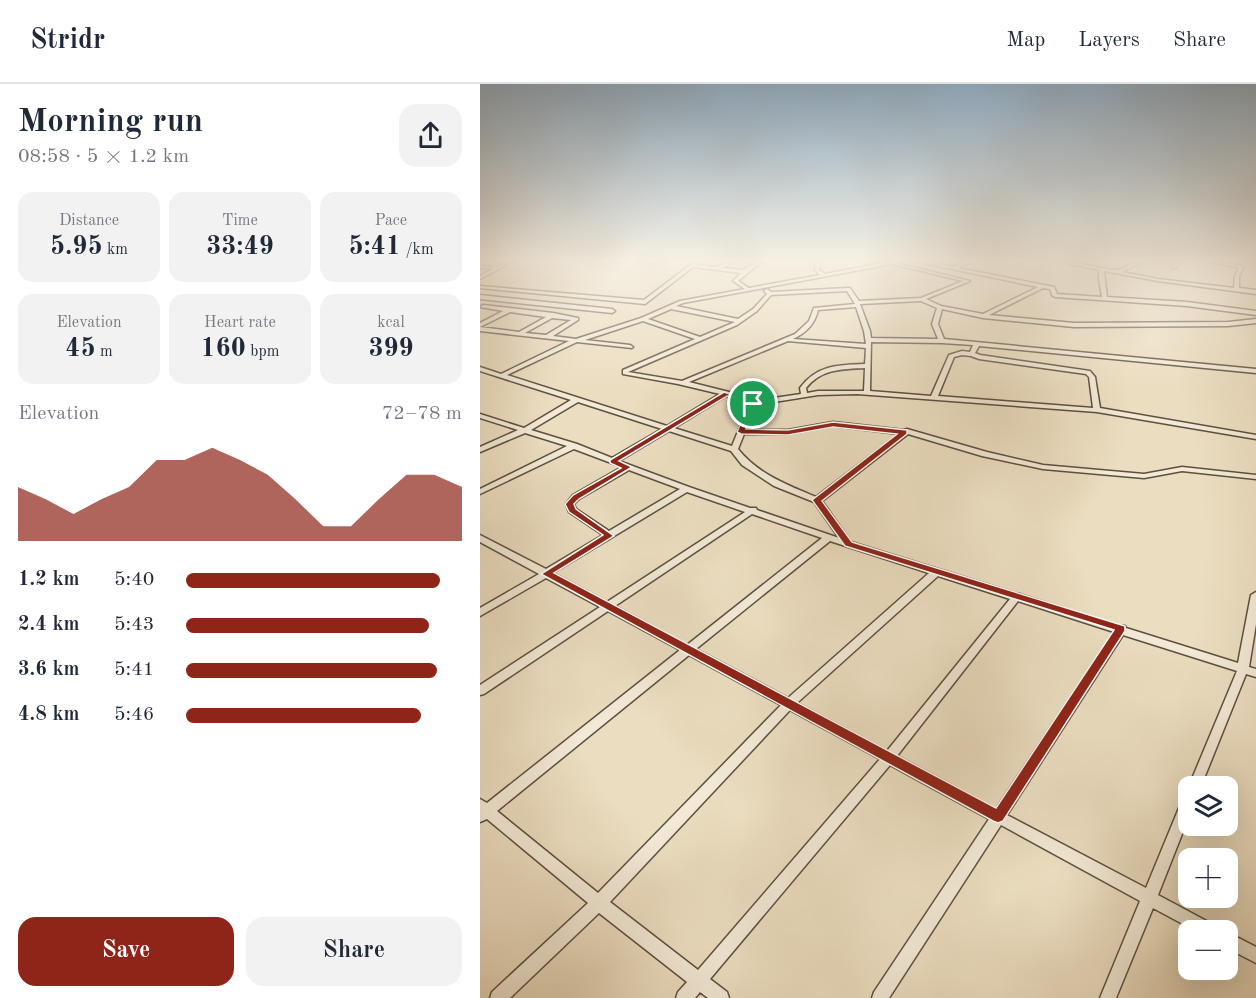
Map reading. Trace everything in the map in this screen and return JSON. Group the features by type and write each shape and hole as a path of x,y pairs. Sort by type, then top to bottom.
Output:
{"street":[{"path":"480,327 524,303"},
{"path":"532,303 612,310"},
{"path":"637,303 661,310"},
{"path":"501,376 575,341 643,319 679,303"},
{"path":"762,303 740,321 625,371 625,374 685,382 727,393 753,404 804,394 838,391 867,392 1097,410 1256,437"},
{"path":"791,341 815,317 816,309 874,303"},
{"path":"930,303 940,307 1014,321 1084,325 1228,324 1256,321"},
{"path":"983,316 1009,303"},
{"path":"1165,303 1256,313"},
{"path":"856,304 867,331 869,343 867,392"},
{"path":"669,306 740,321"},
{"path":"940,307 935,328 942,341"},
{"path":"481,308 576,319 547,337"},
{"path":"519,334 553,315"},
{"path":"643,319 701,339"},
{"path":"480,327 630,347"},
{"path":"685,382 777,344 791,341 869,343 942,341 1256,371"},
{"path":"972,354 977,344"},
{"path":"934,397 951,356 962,353 1089,372 1092,377 1097,410"},
{"path":"804,394 803,388 808,380 829,368 868,366"},
{"path":"480,369 734,449 745,463 777,484 817,500 848,544"},
{"path":"613,461 727,393"},
{"path":"480,450 525,430 578,399"},
{"path":"734,449 753,404"},
{"path":"480,416 574,446 686,489 848,544 1256,673"},
{"path":"741,432 788,432 833,424 912,432 985,454 1043,467 1144,476 1182,469 1256,477"},
{"path":"817,500 904,432"},
{"path":"480,492 574,446"},
{"path":"609,536 572,510 570,504 576,497 628,467"},
{"path":"480,614 686,489"},
{"path":"480,691 753,510"},
{"path":"721,998 482,810 829,537"},
{"path":"482,541 1190,920"},
{"path":"498,998 599,903 789,705 936,572"},
{"path":"1199,776 1243,669 1256,595"},
{"path":"684,998 889,757 1017,596"},
{"path":"880,998 1121,629"},
{"path":"1108,998 1178,827"},
{"path":"1238,946 1256,955"}],"route":[{"path":"727,393 753,404 741,432 788,432 833,424 904,432 817,500 848,544 1121,629 998,817 546,574 609,536 572,510 570,504 576,497 628,467 613,461 727,393"}]}
